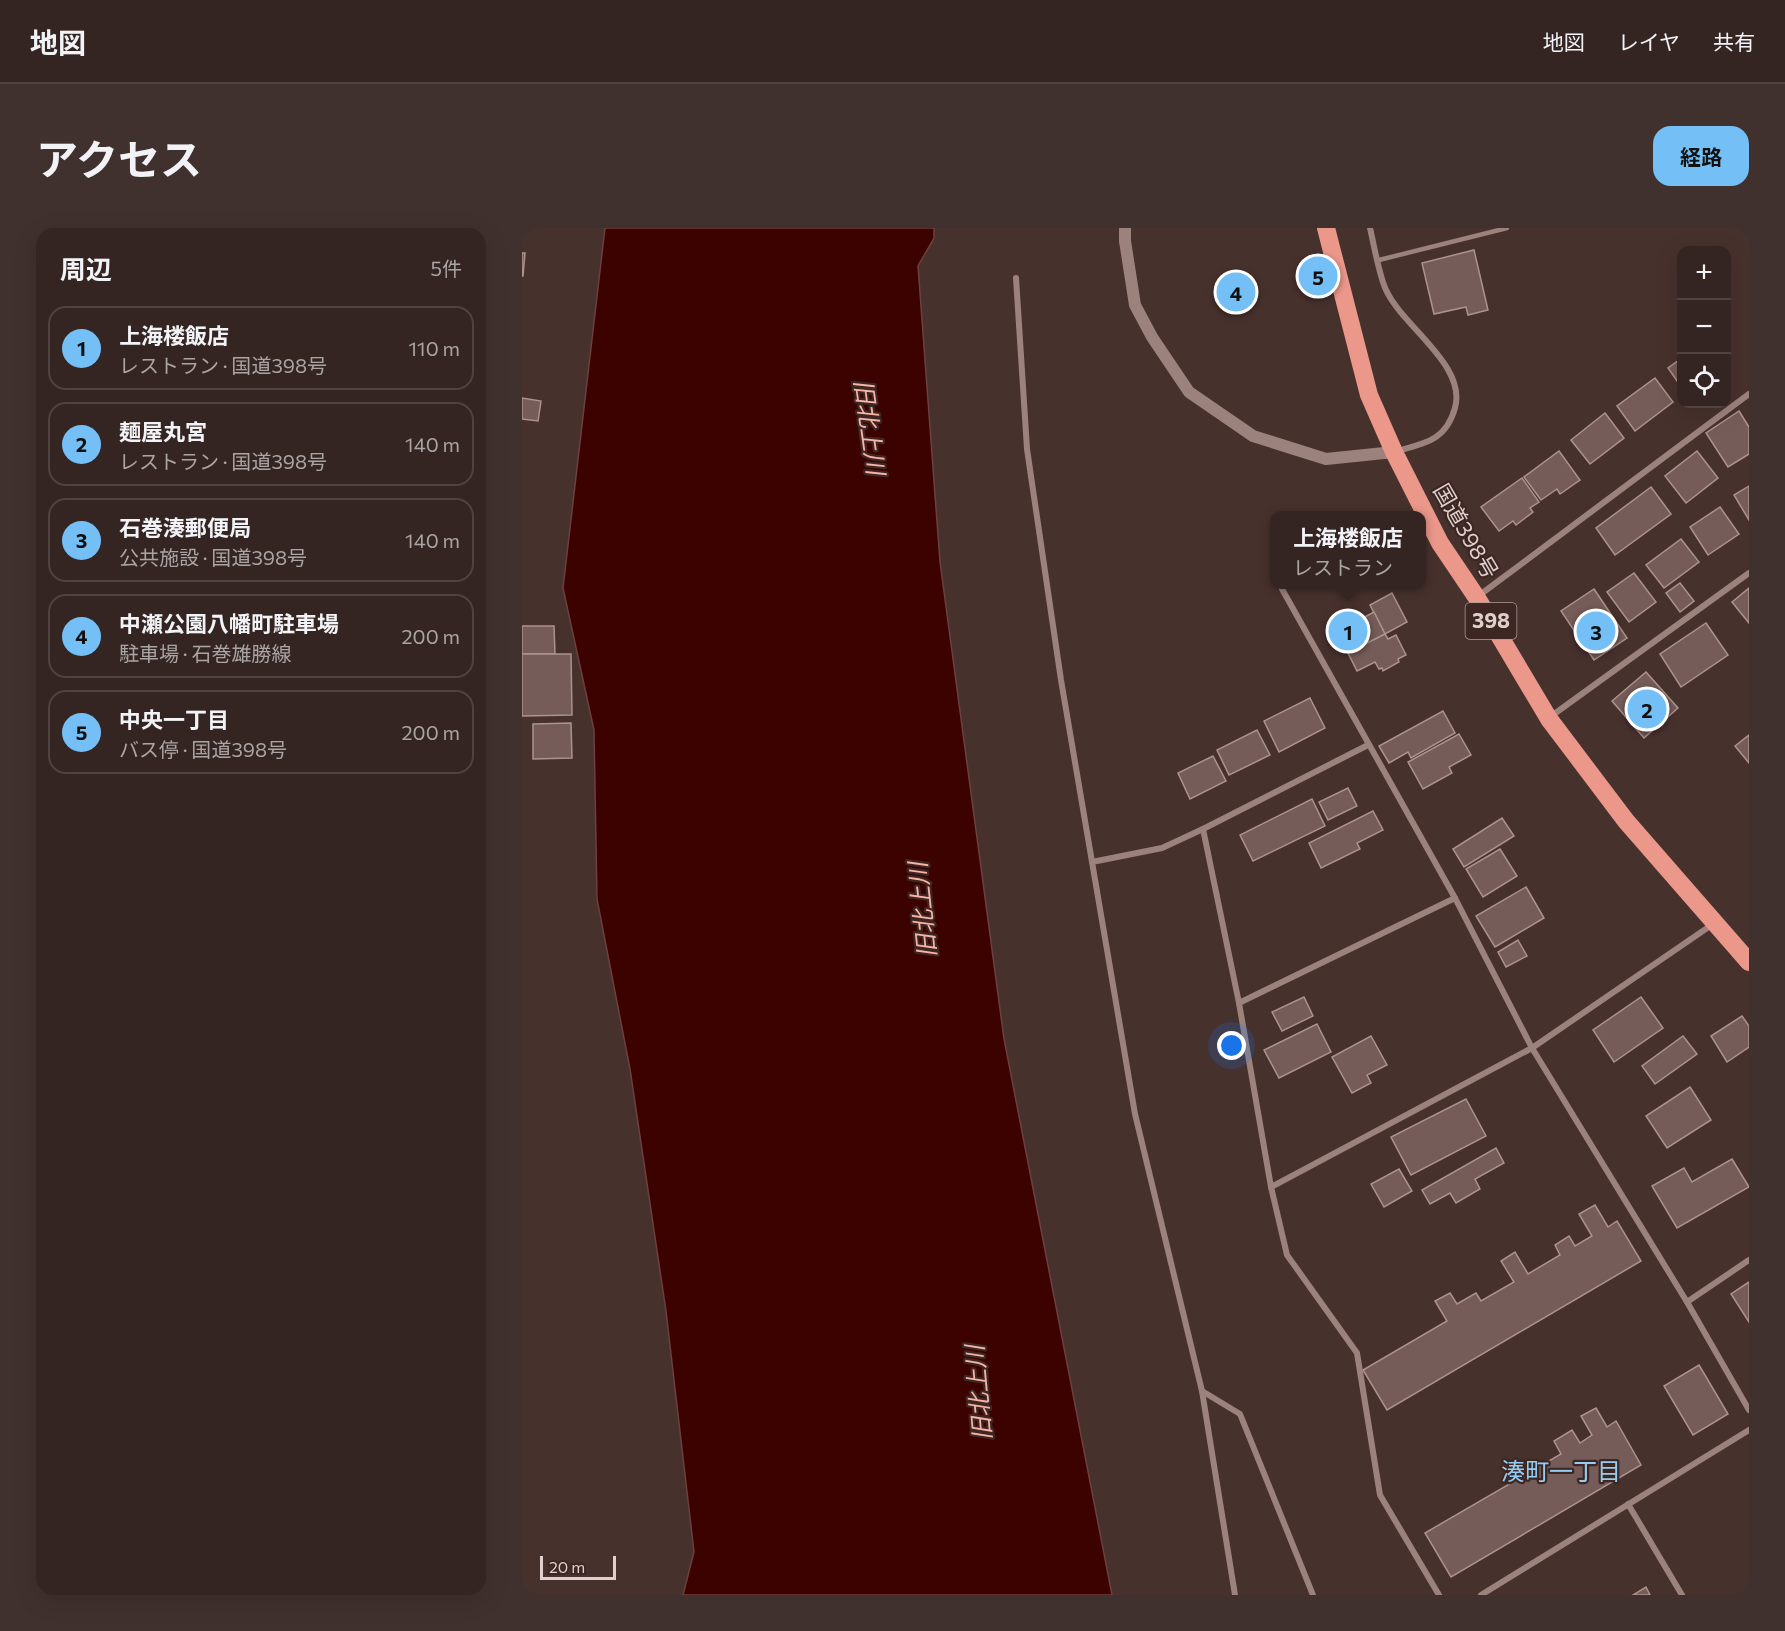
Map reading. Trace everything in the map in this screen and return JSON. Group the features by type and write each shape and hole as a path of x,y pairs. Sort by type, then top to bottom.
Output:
{"highway":[{"name":"国道398号","path":"1326,228 1369,395 1424,511"},
{"name":"国道398号","path":"1426,515 1440,543 1477,598 1549,719 1626,821 1714,923 1744,953"}],"main road":[{"path":"1125,228 1135,304 1152,338 1190,392 1253,436 1326,459 1394,452"}],"street":[{"path":"1370,228 1386,289 1400,313 1446,365 1455,384 1457,401 1451,424 1432,441 1394,452"},
{"path":"1016,278 1027,449 1059,669 1135,1114 1202,1391 1234,1595"},
{"path":"1477,598 1749,394"},
{"path":"1549,719 1749,573"},
{"path":"1282,589 1455,898 1532,1048 1687,1302 1749,1410"},
{"path":"1092,862 1162,848 1368,745"},
{"path":"1203,829 1239,1004 1270,1186 1287,1255 1357,1353 1380,1494 1439,1595"},
{"path":"1239,1004 1455,898"},
{"path":"1270,1186 1532,1048 1714,923"},
{"path":"1687,1302 1749,1260"},
{"path":"1202,1391 1240,1414 1313,1595"},
{"path":"1481,1595 1749,1430"},
{"path":"1628,1504 1682,1595"}],"lane":[{"path":"1378,260 1507,228"}],"water":[{"name":"旧北上川","path":"605,228 934,228 934,238 918,266 940,562 1004,1039 1112,1595 683,1595 694,1552 666,1311 630,1069 597,899 594,730 563,588"}],"building":[{"path":"1474,250 1488,310 1468,315 1466,307 1434,314 1422,263"},
{"path":"522,253 525,253 523,276 522,276"},
{"path":"1677,362 1677,381 1668,368"},
{"path":"1655,378 1673,402 1635,431 1617,406"},
{"path":"522,398 541,401 538,421 522,419"},
{"path":"1739,411 1749,427 1749,454 1728,467 1706,433"},
{"path":"1605,413 1624,438 1590,464 1571,440"},
{"path":"1559,451 1580,480 1560,494 1557,489 1541,500 1524,477"},
{"path":"1697,451 1718,478 1686,503 1665,476"},
{"path":"1522,478 1539,502 1530,508 1533,512 1516,525 1513,521 1499,531 1481,507"},
{"path":"1749,486 1749,520 1734,495"},
{"path":"1651,487 1671,514 1615,555 1596,528"},
{"path":"1720,507 1739,534 1708,555 1690,527"},
{"path":"1681,539 1699,562 1664,588 1646,565"},
{"path":"1634,573 1656,602 1629,622 1607,592"},
{"path":"1680,583 1694,601 1680,612 1666,593"},
{"path":"1749,588 1749,623 1732,602"},
{"path":"1594,589 1627,638 1594,660 1561,611"},
{"path":"1392,593 1407,622 1385,634 1370,605"},
{"path":"1374,612 1385,634 1348,653 1336,632"},
{"path":"1706,623 1728,655 1681,687 1660,654"},
{"path":"522,626 554,626 555,654 522,654"},
{"path":"1385,634 1388,639 1396,635 1406,655 1383,671 1375,662 1357,671 1348,653"},
{"path":"522,654 571,654 572,715 522,716"},
{"path":"1646,672 1678,708 1644,738 1612,701"},
{"path":"1310,698 1325,728 1279,752 1264,721"},
{"path":"1443,711 1455,733 1411,758 1408,752 1389,763 1379,746"},
{"path":"571,723 572,758 533,759 533,724"},
{"path":"1257,730 1270,755 1229,775 1217,750"},
{"path":"1459,734 1471,755 1449,767 1452,773 1423,789 1408,762"},
{"path":"1749,735 1749,763 1735,746"},
{"path":"1213,756 1226,781 1190,799 1178,773"},
{"path":"1348,788 1357,806 1328,820 1319,802"},
{"path":"1312,799 1325,826 1253,861 1240,835"},
{"path":"1373,811 1383,830 1357,843 1360,849 1321,868 1309,843"},
{"path":"1502,818 1514,836 1464,867 1453,849"},
{"path":"1500,849 1517,876 1483,897 1466,869"},
{"path":"1526,887 1544,918 1495,947 1476,916"},
{"path":"1518,940 1527,956 1506,967 1498,952"},
{"path":"1304,997 1313,1016 1282,1031 1272,1012"},
{"path":"1641,997 1663,1028 1614,1062 1593,1030"},
{"path":"1742,1016 1749,1026 1749,1047 1727,1062 1711,1036"},
{"path":"1317,1024 1331,1052 1279,1078 1264,1050"},
{"path":"1371,1036 1387,1065 1367,1075 1371,1083 1352,1093 1332,1057"},
{"path":"1683,1036 1697,1054 1655,1084 1642,1066"},
{"path":"1690,1087 1711,1120 1667,1148 1646,1116"},
{"path":"1466,1099 1486,1136 1411,1175 1391,1137"},
{"path":"1496,1148 1504,1163 1475,1179 1480,1189 1456,1203 1450,1193 1430,1204 1422,1190"},
{"path":"1732,1159 1749,1187 1677,1228 1652,1186 1684,1168 1692,1182"},
{"path":"1399,1169 1412,1191 1384,1207 1371,1184"},
{"path":"1595,1205 1608,1227 1617,1221 1641,1261 1387,1410 1363,1370 1447,1321 1435,1301 1450,1293 1457,1304 1476,1293 1481,1301 1514,1282 1501,1261 1515,1252 1528,1274 1560,1255 1555,1245 1569,1236 1575,1246 1592,1236 1579,1214"},
{"path":"1749,1282 1749,1322 1731,1294"},
{"path":"1699,1365 1728,1414 1693,1435 1664,1386"},
{"path":"1596,1408 1607,1427 1616,1421 1641,1465 1451,1577 1425,1533 1561,1454 1554,1441 1572,1430 1580,1443 1592,1435 1581,1416"},
{"path":"1646,1587 1650,1595 1633,1595"}],"place":[{"name":"中央一丁目","path":"1318,276"},
{"name":"中瀬公園八幡町駐車場","path":"1236,292"},
{"name":"上海楼飯店","path":"1348,631"},
{"name":"石巻湊郵便局","path":"1596,631"},
{"name":"麺屋丸宮","path":"1647,709"}],"district":[{"name":"湊町一丁目","path":"1561,1472"}]}
